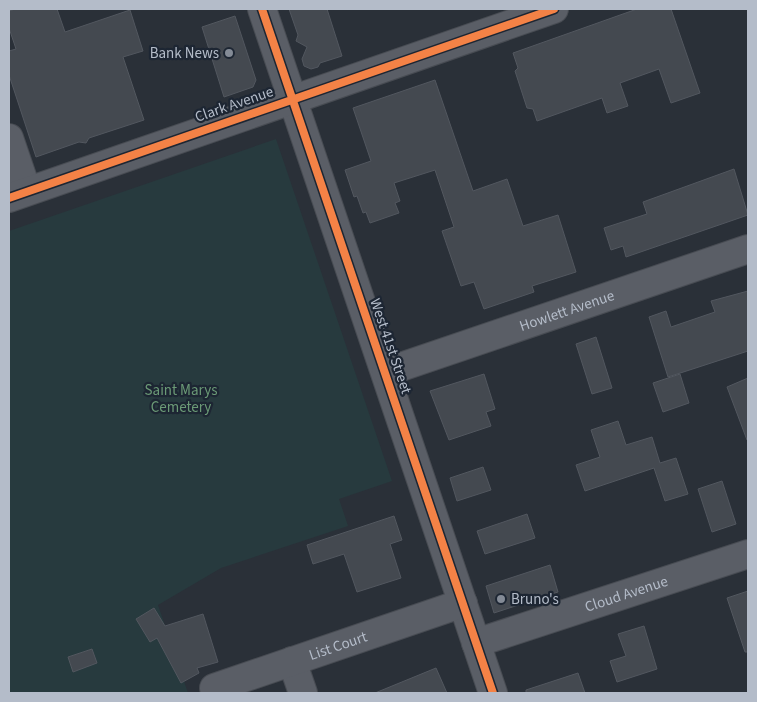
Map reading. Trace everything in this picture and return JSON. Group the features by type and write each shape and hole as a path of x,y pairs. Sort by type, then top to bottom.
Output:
{"street":[{"name":"West 41st Street","path":"262,9 493,693"},
{"name":"Clark Avenue","path":"18,194 554,9"},
{"path":"9,138 18,194"},
{"name":"Howlett Avenue","path":"386,372 748,249"},
{"name":"Cloud Avenue","path":"476,643 748,554"},
{"name":"List Court","path":"214,688 463,604"},
{"path":"292,661 303,693"}],"green space":[{"name":"Saint Marys Cemetery","path":"276,139 392,481 339,499 348,526 221,568 158,605 188,693 9,693 9,231"}],"building":[{"path":"15,9 57,9 65,32 130,10 143,51 123,57 144,120 89,138 86,143 79,142 36,157 9,75 9,51 16,49 9,28 9,11"},
{"path":"289,9 327,9 342,56 320,63 318,67 311,69 304,66 302,59 307,47 296,41 298,35"},
{"path":"637,9 671,9 700,93 671,103 659,69 620,83 628,106 607,113 602,98 537,121 533,109 527,108 515,71 518,68 513,53"},
{"name":"Bank News","path":"235,16 256,80 253,87 224,97 202,27"},
{"path":"435,80 473,191 507,179 523,226 558,215 576,272 532,286 534,292 484,309 474,282 461,286 442,231 454,227 435,170 394,183 400,201 395,203 399,213 370,223 366,212 363,213 357,196 354,197 345,170 371,161 353,108"},
{"path":"734,169 748,215 626,257 623,246 611,250 604,228 647,214 643,202"},
{"path":"748,291 748,351 668,377 649,317 666,311 671,327 715,312 711,301"},
{"path":"596,337 612,388 592,394 576,344"},
{"path":"484,374 495,409 486,412 491,426 449,440 430,391"},
{"path":"680,374 689,403 663,412 653,383"},
{"path":"748,378 748,439 747,440 727,387"},
{"path":"618,421 626,445 652,437 660,463 676,458 688,494 665,501 654,468 585,491 576,465 600,457 591,430"},
{"path":"483,467 491,490 457,501 450,478"},
{"path":"722,481 736,524 712,532 698,489"},
{"path":"527,514 535,538 485,554 477,531"},
{"path":"394,516 402,540 390,544 401,578 357,592 344,554 313,564 307,545"},
{"path":"550,565 558,592 494,613 486,586"},
{"path":"748,591 748,652 745,652 727,598"},
{"path":"154,608 165,626 203,614 218,662 197,668 199,673 181,683 157,638 150,642 136,619"},
{"path":"644,626 657,669 617,682 610,661 626,656 618,634"},
{"path":"92,649 97,663 73,672 68,657"},
{"path":"436,668 447,693 375,693"},
{"path":"578,673 585,693 526,693 526,690"}],"cycle path":[{"path":"262,9 493,693"},
{"path":"9,198 554,9"}],"place":[{"name":"Bank News","path":"229,53"},
{"name":"Bruno's","path":"501,599"}]}
